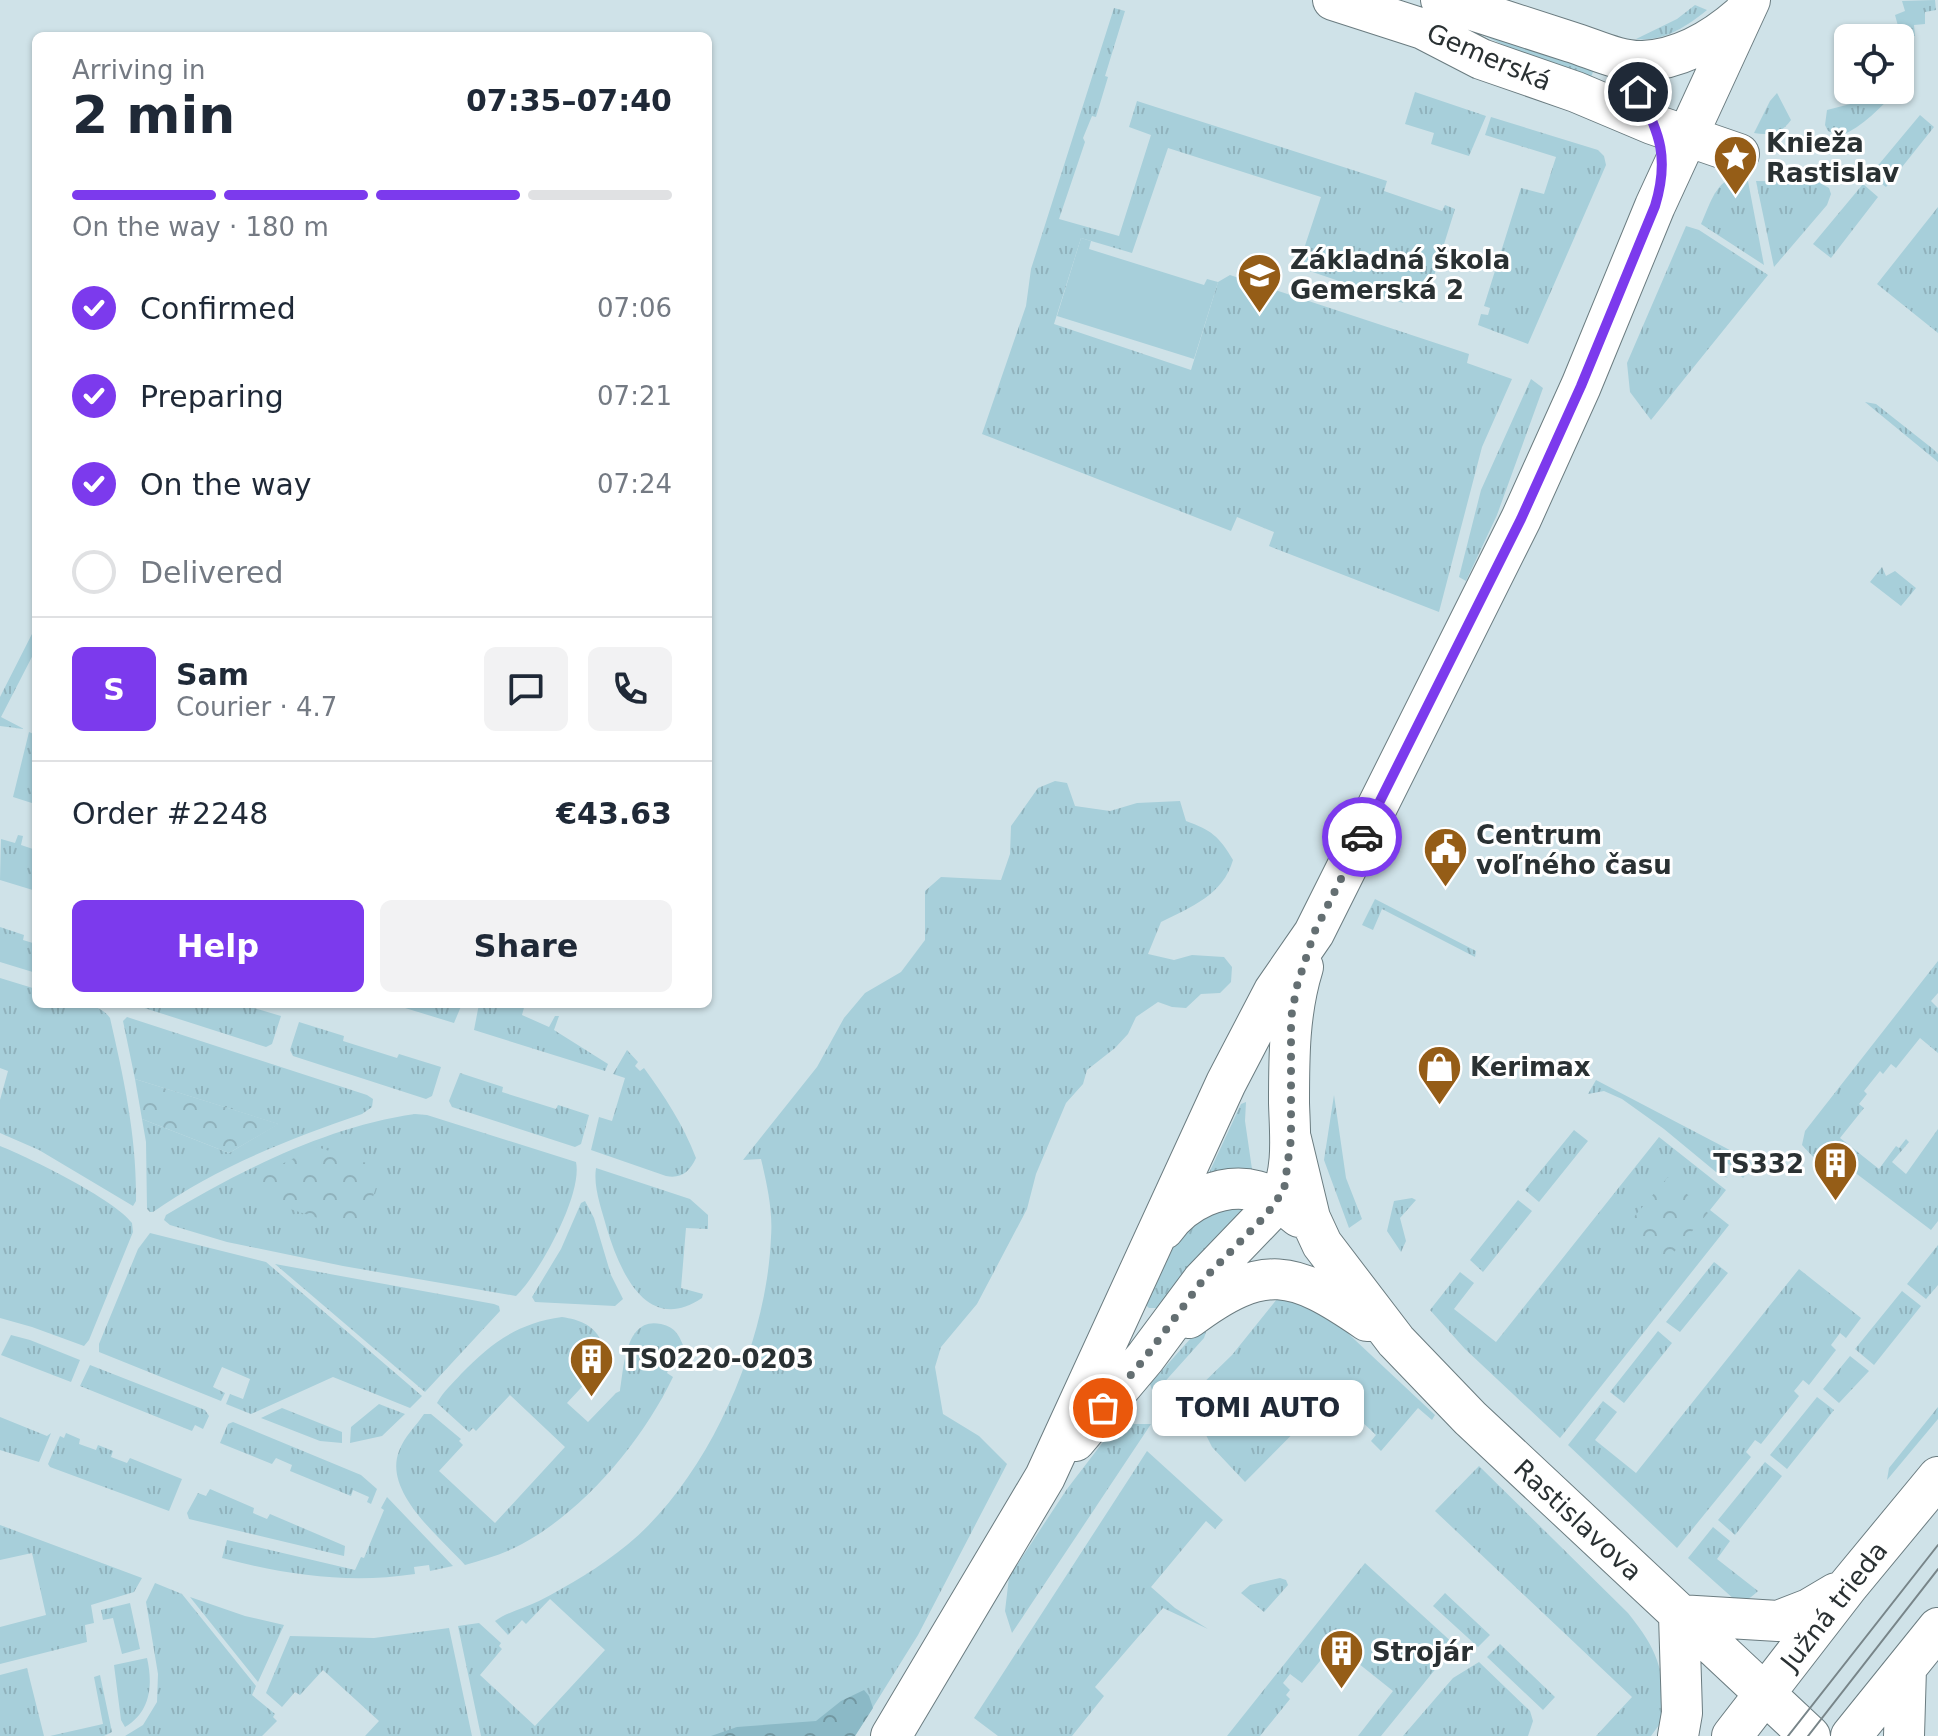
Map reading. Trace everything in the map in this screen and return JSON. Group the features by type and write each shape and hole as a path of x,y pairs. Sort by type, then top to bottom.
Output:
{"street":[{"name":"Gemerská","path":"1333,0 1423,29 1481,59 1576,92 1597,103 1630,129 1642,146 1655,179 1655,206"},
{"name":"Gemerská","path":"1441,0 1611,55 1642,61 1668,56 1707,40 1746,7"},
{"path":"1672,119 1746,7"},
{"name":"Rastislavova","path":"1611,55 1633,83 1672,119 1702,120 1708,133 1739,154 1704,158 1678,178 1655,206"},
{"name":"Gemerská","path":"1597,103 1672,119"},
{"name":"Rastislavova","path":"891,1736 1045,1477 1252,1032 1274,991 1314,933 1521,519 1581,386 1655,206 1663,179 1672,119"},
{"name":"Rastislavova","path":"1045,1477 1145,1358 1203,1280 1279,1201 1288,1177 1291,1139 1291,1018 1297,986 1314,933"},
{"name":"Rastislavova","path":"1291,1139 1310,1218 1322,1244"},
{"name":"Rastislavova","path":"1148,1252 1180,1210 1206,1195 1247,1189 1279,1201 1302,1220 1396,1341 1470,1418 1810,1736"},
{"name":"Rastislavova","path":"1145,1358 1183,1322 1211,1302 1236,1288 1262,1279 1311,1286 1396,1341"},
{"name":"Južná trieda","path":"1732,1736 1848,1586 1938,1477"},
{"path":"1678,1736 1682,1713 1679,1615 1778,1621 1809,1609 1848,1586"},
{"path":"1851,1736 1938,1628"},
{"path":"1904,1736 1906,1668"}],"green space":[{"path":"1935,0 1936,10 1925,12 1925,24 1897,24 1895,15 1905,11 1902,1"},
{"path":"1695,5 1707,10 1665,36 1636,39 1677,19"},
{"path":"1114,8 1125,11 1105,76 1108,77 1096,117 1092,116 1083,138 1085,142 1059,219 1119,236 1151,135 1129,127 1137,101 1387,181 1384,191 1442,211 1445,205 1455,209 1430,289 1415,284 1412,293 1407,292 1403,303 1298,267 1321,197 1168,148 1132,253 1081,238 1054,324 1191,370 1218,282 1230,275 1469,354 1467,363 1512,379 1482,447 1439,612 1269,546 1274,532 1237,517 1231,531 982,434 1026,306 1031,269"},
{"path":"1464,26 1595,67 1591,77 1514,50"},
{"path":"1415,92 1486,116 1469,156 1431,144 1434,133 1405,124"},
{"path":"1777,93 1791,120 1775,132 1754,133 1770,101"},
{"path":"1850,104 1883,104 1857,127 1840,136 1828,131 1825,125 1827,110"},
{"path":"1920,115 1934,127 1886,187 1870,175"},
{"path":"1491,117 1598,150 1604,156 1606,165 1528,344 1478,325 1481,314 1488,315 1490,308 1484,306 1521,188 1544,194 1556,157 1485,135"},
{"path":"1726,181 1748,181 1764,265 1701,224 1714,195"},
{"path":"1756,181 1818,182 1829,188 1831,194 1827,205 1774,267"},
{"path":"1863,184 1878,197 1831,258 1813,244"},
{"path":"1938,207 1938,333 1877,284"},
{"path":"1686,226 1699,230 1768,275 1651,420 1630,392 1627,363"},
{"path":"1081,238 1091,241 1089,249 1204,285 1207,279 1218,282 1194,359 1057,316"},
{"path":"1531,379 1543,388 1497,515 1466,581 1459,577 1481,490"},
{"path":"1865,402 1876,404 1933,449 1938,454 1938,462"},
{"path":"1882,567 1886,576 1895,571 1916,588 1901,606 1870,582"},
{"path":"32,634 32,657 1,717 24,729 0,726 0,697"},
{"path":"29,732 32,733 32,803 13,797"},
{"path":"1055,781 1067,783 1075,806 1110,811 1137,803 1180,801 1186,821 1219,839 1233,860 1222,882 1204,898 1161,922 1148,954 1174,960 1192,955 1224,957 1232,967 1231,982 1220,993 1201,994 1186,1008 1158,1002 1136,1017 1128,1034 1087,1070 1083,1084 1066,1103 1036,1174 1027,1209 977,1304 941,1347 935,1367 943,1414 979,1436 1007,1464 918,1635 855,1736 481,1736 458,1626 479,1623 501,1643 499,1646 502,1649 480,1675 535,1726 605,1650 550,1599 526,1624 522,1620 508,1635 495,1621 551,1595 606,1561 657,1517 684,1484 728,1406 745,1363 767,1278 771,1227 765,1178 761,1159 743,1160 817,1067 844,1018 865,993 901,972 925,940 925,891 941,877 1001,880 1010,854 1011,826 1038,788"},
{"path":"18,835 23,836 21,845 32,849 32,890 0,880 1,839 15,843"},
{"path":"1375,899 1476,951 1475,957 1382,909 1373,930 1362,925"},
{"path":"0,927 24,935 23,940 32,943 32,972 0,962"},
{"path":"1938,961 1938,993 1931,1001 1938,1008 1938,1053 1920,1038 1896,1068 1891,1064 1883,1074 1880,1071 1864,1091 1867,1094 1859,1104 1864,1108 1840,1138 1879,1169 1896,1146 1899,1148 1906,1139 1909,1142 1892,1162 1906,1174 1938,1129 1938,1221 1931,1230 1841,1162 1815,1159 1802,1145 1805,1131"},
{"path":"0,978 32,988 32,1008 98,1008 104,1011 110,1018 132,1131 136,1178 136,1201 133,1206 39,1150 0,1133 0,1100 8,1071 0,1068"},
{"path":"144,1008 254,1008 281,1016 272,1044 266,1047"},
{"path":"405,1008 460,1008 454,1023"},
{"path":"478,1008 524,1008 522,1015 549,1027 555,1016 559,1016 554,1030 608,1064 605,1071 474,1030"},
{"path":"127,1017 367,1095 373,1099 372,1107 362,1114 281,1144 228,1168 150,1212 147,1209 146,1142 142,1119 229,1153 278,1124 135,1079 123,1021"},
{"path":"299,1022 344,1036 343,1041 397,1058 399,1054 441,1067 432,1096 426,1099 293,1056 290,1050"},
{"path":"627,1050 638,1062 635,1066 640,1071 644,1068 659,1090 691,1146 696,1158 681,1175 666,1176 591,1150 599,1117 612,1121 625,1078 613,1074"},
{"path":"460,1073 503,1087 502,1092 556,1109 558,1105 589,1115 581,1144 575,1147 452,1107 449,1101"},
{"path":"135,1079 279,1124 229,1153 142,1119"},
{"path":"1596,1080 1754,1165 1743,1178 1726,1162 1719,1170 1728,1178 1716,1172 1622,1099 1604,1091 1588,1094"},
{"path":"1334,1095 1346,1178 1362,1219 1349,1228 1324,1160"},
{"path":"1246,1102 1245,1121 1253,1176 1209,1173 1241,1104"},
{"path":"415,1114 427,1115 576,1162 573,1193 566,1213 547,1252 516,1296 227,1242 170,1225 164,1220 166,1215 195,1198 286,1152 350,1129"},
{"path":"1574,1130 1588,1141 1539,1202 1525,1190"},
{"path":"1659,1137 1726,1190 1710,1210 1729,1225 1560,1438 1465,1349 1430,1310 1460,1272 1474,1283 1454,1309 1496,1342"},
{"path":"0,1146 90,1191 132,1223 133,1232 84,1346 0,1318"},
{"path":"317,1147 382,1168 362,1232 268,1202 261,1174"},
{"path":"596,1168 690,1199 708,1215 708,1229 686,1228 681,1288 703,1294 702,1298 683,1307 666,1309 651,1304 639,1294 628,1279 613,1246 598,1199"},
{"path":"1668,1177 1708,1213 1667,1260 1627,1225"},
{"path":"1416,1200 1400,1218 1406,1241 1401,1252 1387,1231 1394,1201"},
{"path":"1518,1200 1532,1211 1483,1272 1470,1260"},
{"path":"585,1201 594,1218 611,1275 623,1299 615,1306 535,1302 532,1297 561,1249 581,1203"},
{"path":"1211,1206 1257,1209 1158,1308 1149,1308 1146,1305 1175,1237"},
{"path":"150,1233 266,1262 422,1396 410,1408 333,1377 251,1414 226,1404 230,1394 243,1399 250,1379 222,1367 213,1387 225,1393 221,1401 99,1352 99,1344 138,1249"},
{"path":"1938,1245 1938,1285 1926,1299 1907,1284"},
{"path":"1714,1262 1728,1273 1680,1332 1666,1322"},
{"path":"275,1264 494,1304 499,1306 500,1311 425,1392"},
{"path":"1799,1269 1861,1318 1846,1338 1840,1333 1831,1345 1836,1350 1809,1385 1803,1380 1794,1391 1799,1396 1761,1444 1755,1440 1746,1452 1751,1457 1677,1548 1568,1445 1603,1401 1617,1412 1595,1440 1636,1473"},
{"path":"1902,1291 1921,1306 1874,1365 1855,1349"},
{"path":"1277,1299 1322,1309 1435,1415 1432,1420 1418,1408 1381,1451 1371,1441 1376,1435 1332,1394 1245,1482 1212,1447 1199,1421 1188,1412 1189,1401 1194,1392 1232,1355"},
{"path":"562,1317 585,1324 601,1340 596,1368 567,1403 588,1422 620,1391 628,1346 640,1328 661,1324 670,1328 685,1350 683,1355 676,1352 667,1373 673,1377 646,1425 590,1493 545,1530 522,1544 465,1565 406,1498 396,1467 399,1451 424,1414 431,1414 461,1439 459,1441 463,1445 439,1471 495,1523 565,1447 510,1395 476,1431 473,1428 469,1432 437,1403 461,1374 506,1336 532,1324"},
{"path":"1199,1329 1206,1332 1204,1338 1160,1387 1152,1390 1150,1384"},
{"path":"1658,1331 1672,1343 1624,1403 1610,1392"},
{"path":"11,1335 80,1360 71,1382 1,1355"},
{"path":"1850,1356 1869,1371 1839,1403 1823,1389"},
{"path":"90,1365 205,1410 209,1416 203,1429 195,1425 192,1431 80,1386"},
{"path":"1817,1397 1834,1410 1787,1469 1770,1455"},
{"path":"379,1404 405,1414 382,1436 350,1443 351,1427"},
{"path":"1938,1407 1938,1419 1887,1480 1889,1468"},
{"path":"282,1408 342,1432 342,1443 320,1441 261,1418"},
{"path":"0,1417 47,1436 51,1433 39,1462 0,1450"},
{"path":"233,1422 361,1475 377,1489 371,1504 367,1502 369,1497 353,1490 351,1496 290,1471 292,1465 276,1458 272,1464 220,1443 228,1424"},
{"path":"1126,1424 1151,1424 1012,1633 1005,1611 1009,1577 1067,1489 1113,1429"},
{"path":"66,1433 80,1439 79,1444 96,1450 98,1445 113,1451 111,1457 127,1463 130,1458 182,1479 169,1511 50,1467 48,1464 60,1436 64,1438"},
{"path":"1147,1451 1223,1520 1215,1529 1206,1521 1151,1587 1175,1608 1208,1629 1163,1608 1095,1687 1104,1696 1072,1736 998,1736 974,1718"},
{"path":"1765,1462 1782,1476 1735,1535 1718,1520"},
{"path":"1479,1466 1628,1613 1646,1638 1657,1660 1667,1714 1651,1736 1596,1736 1632,1697 1435,1511"},
{"path":"210,1489 254,1508 253,1513 267,1519 270,1514 345,1546 344,1556 189,1519 187,1513 198,1493 206,1496"},
{"path":"387,1497 453,1566 430,1571 429,1565 414,1567 415,1574 390,1577 342,1578 270,1569 222,1558 227,1540 355,1570 361,1557 364,1558"},
{"path":"0,1525 142,1578 134,1592 91,1605 94,1623 85,1625 87,1642 0,1664 0,1627 46,1615 32,1553 0,1560"},
{"path":"1713,1527 1730,1541 1717,1559 1758,1591 1750,1598 1735,1600 1688,1558"},
{"path":"1365,1563 1455,1645 1381,1736 1358,1736 1393,1691 1334,1644 1302,1683 1290,1674 1283,1683 1290,1690 1286,1695 1290,1699 1260,1736 1227,1736"},
{"path":"1280,1578 1286,1580 1288,1585 1264,1612 1241,1593 1250,1585"},
{"path":"155,1583 182,1594 256,1686 252,1695 275,1714 273,1717 277,1721 262,1736 125,1736 143,1725 157,1702 158,1674 146,1602"},
{"path":"1445,1593 1490,1635 1478,1647 1433,1606"},
{"path":"190,1597 245,1616 284,1625 258,1682"},
{"path":"130,1603 140,1649 122,1654 113,1618 103,1620 101,1610"},
{"path":"449,1628 472,1736 365,1736 379,1721 323,1670 300,1695 295,1692 282,1707 266,1693 290,1636 374,1638"},
{"path":"1500,1644 1555,1697 1543,1710 1487,1657"},
{"path":"147,1658 150,1678 148,1697 140,1714 125,1727 121,1720 114,1665"},
{"path":"1479,1662 1530,1711 1533,1721 1528,1736 1403,1736 1453,1678"},
{"path":"27,1668 44,1736 0,1736 0,1675"},
{"path":"100,1675 112,1732 104,1736 50,1736 103,1724 94,1677"},
{"path":"864,1690 873,1708 855,1736 711,1736 737,1727 816,1721 841,1701"}],"tram line":[{"path":"1788,1736 1938,1545"},
{"path":"1808,1736 1938,1569"}],"way so far":[{"path":"1103,1408 1203,1280 1279,1201 1284,1190 1291,1139 1291,1018 1297,986 1314,933 1362,837"}],"place":[{"name":"Knieža Rastislav","path":"1735,197"},
{"name":"Základná škola Gemerská 2","path":"1259,314"},
{"name":"Centrum voľného času","path":"1445,889"},
{"name":"Kerimax","path":"1439,1106"},
{"name":"TS332","path":"1835,1203"},
{"name":"TS0220-0203","path":"591,1398"},
{"name":"TOMI AUTO","path":"1103,1408"},
{"name":"Strojár","path":"1341,1691"}],"route":[{"path":"1362,837 1521,519 1581,386 1655,206 1663,179 1664,157 1638,92"}]}
